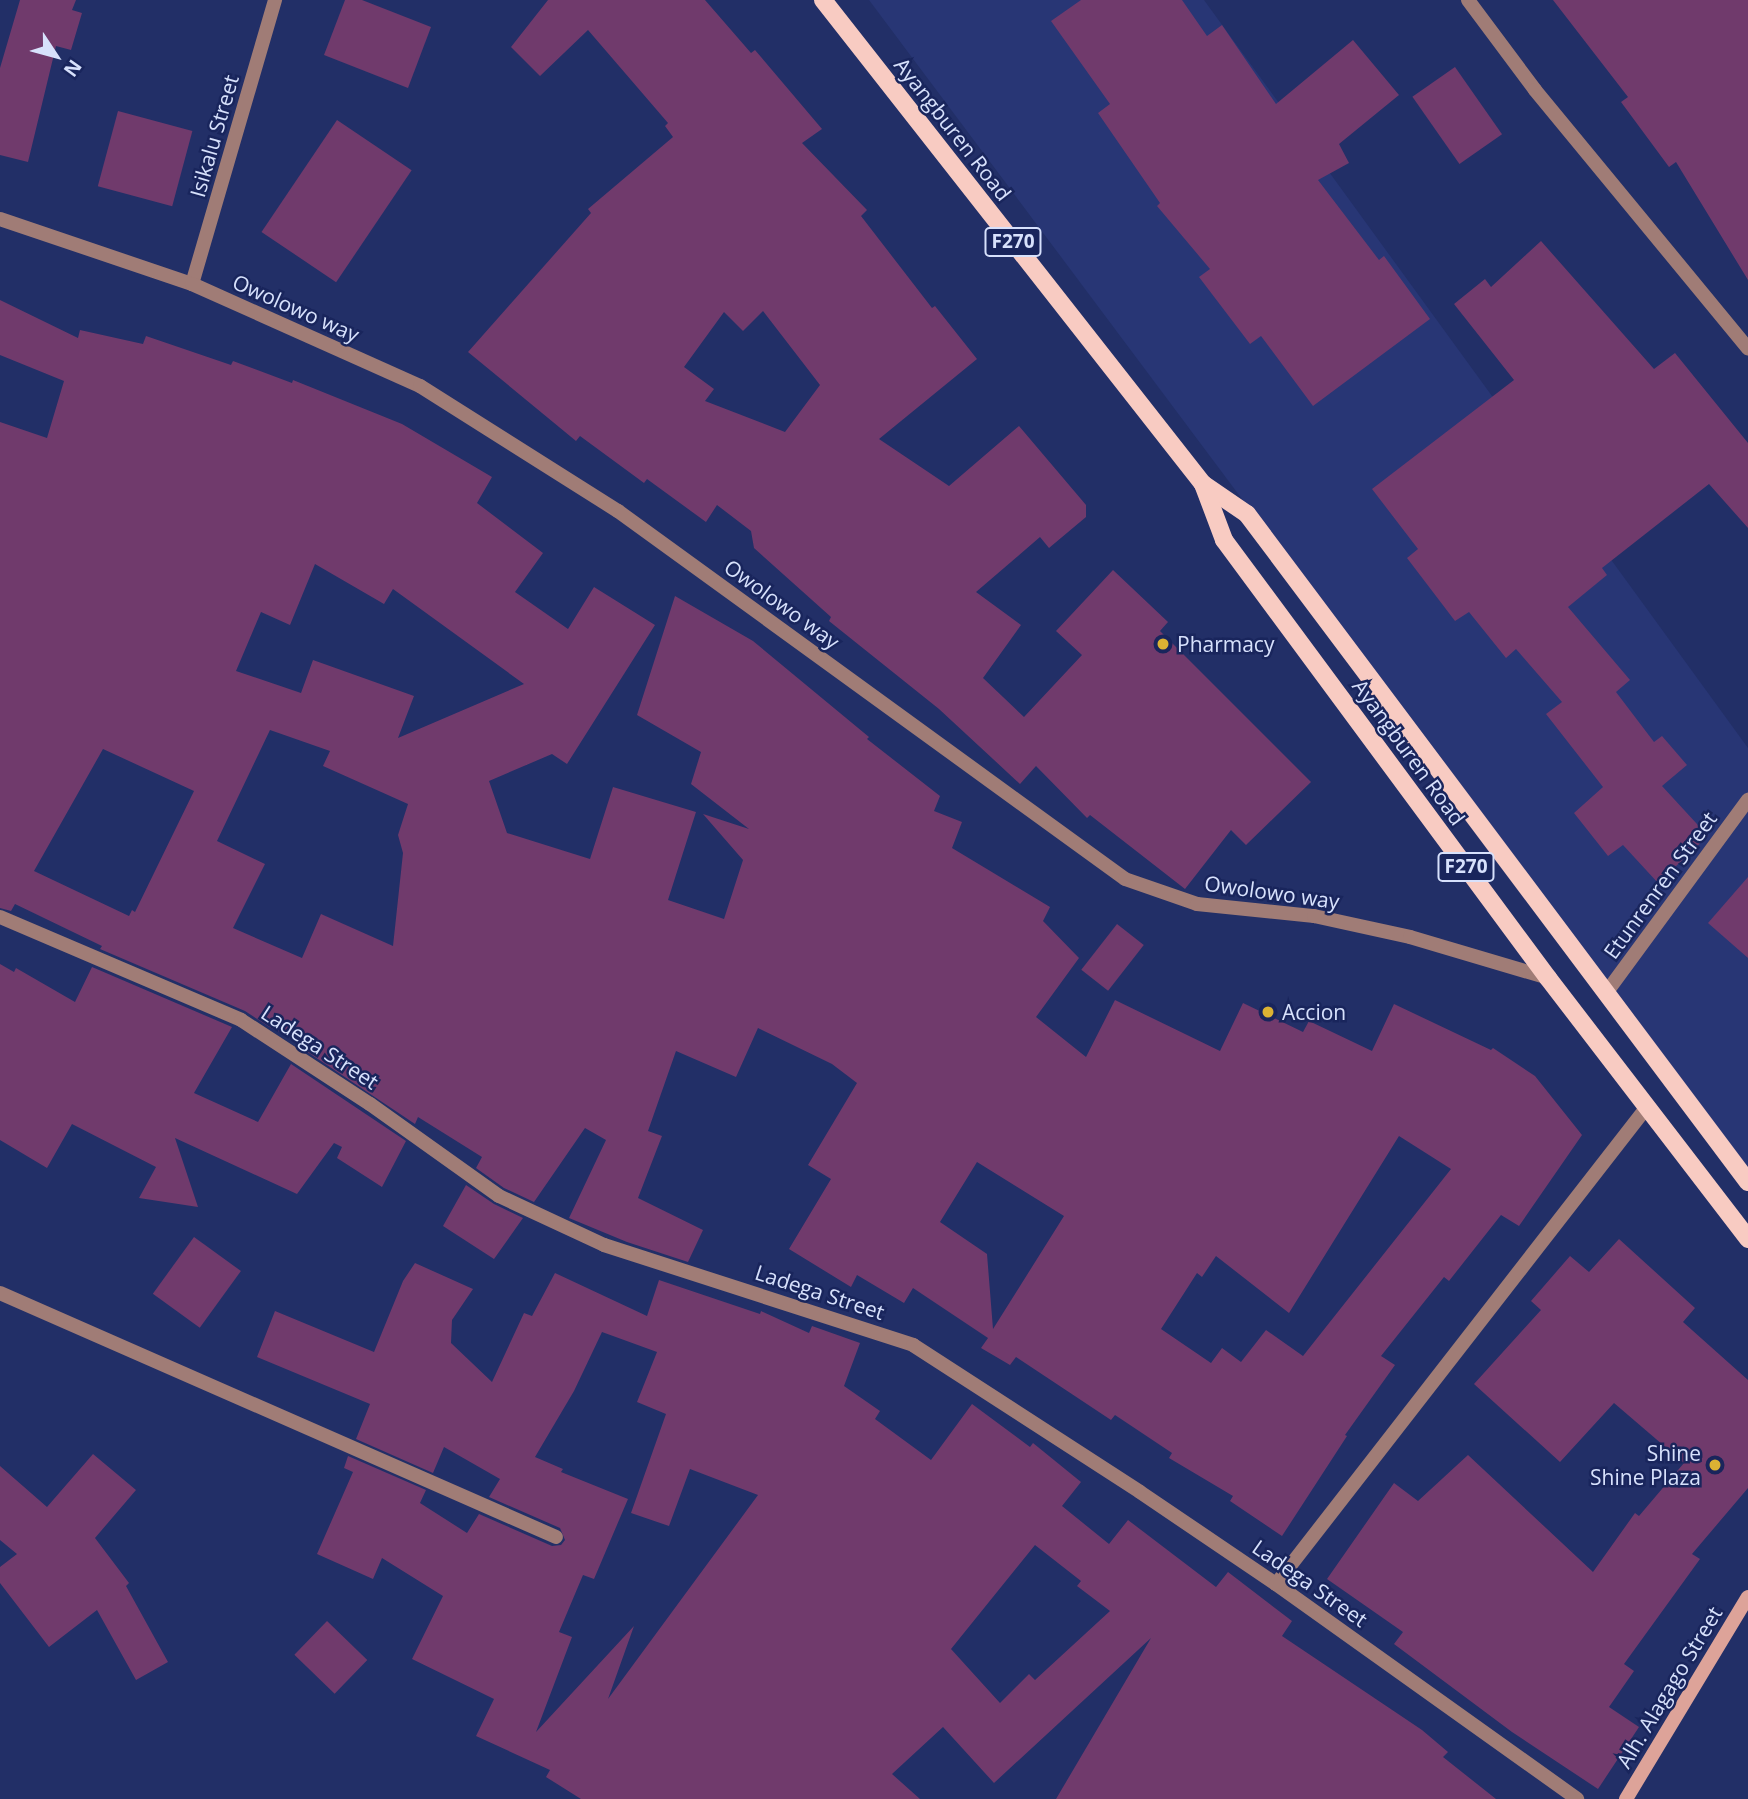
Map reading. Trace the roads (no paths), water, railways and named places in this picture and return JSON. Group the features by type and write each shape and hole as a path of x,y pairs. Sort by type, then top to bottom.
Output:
{"main road":[{"name":"Ayangburen Road","path":"823,0 1203,484 1247,514 1748,1182"},
{"name":"Ayangburen Road","path":"1203,484 1224,540 1548,978 1748,1239"},
{"name":"Alh. Alagago Street","path":"1626,1799 1748,1597"}],"street":[{"name":"Isikalu Street","path":"192,284 275,0"},
{"path":"1468,0 1535,90 1748,348"},
{"name":"Owolowo way","path":"0,219 192,284 420,386 618,512 1125,879 1197,904 1314,916 1410,937 1548,978"},
{"name":"Etunrenren Street","path":"1606,993 1748,800"},
{"name":"Ladega Street","path":"0,917 241,1020 370,1104 499,1196 604,1245 913,1345 1276,1584 1577,1799"},
{"path":"1276,1584 1646,1108"},
{"path":"0,1293 556,1537"}],"place":[{"name":"Pharmacy","path":"1163,644"},
{"name":"Accion","path":"1268,1012"},
{"name":"Shine Shine Plaza","path":"1715,1465"}]}
